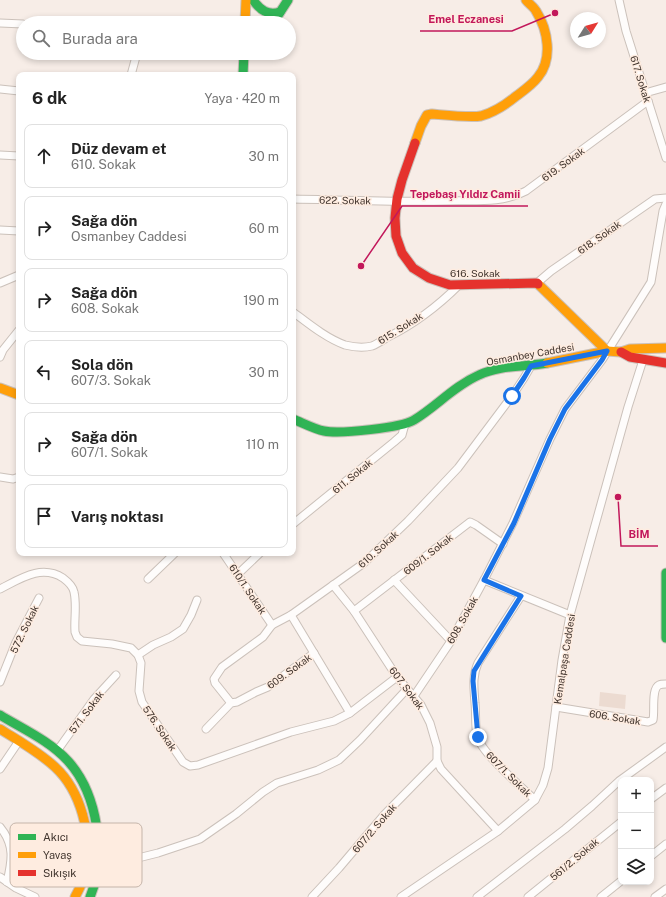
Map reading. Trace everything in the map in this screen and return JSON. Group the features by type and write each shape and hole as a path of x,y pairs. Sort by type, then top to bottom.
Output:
{"main road":[{"path":"245,16 246,0"},
{"path":"253,0 265,12 271,14 280,12"},
{"path":"277,16 288,0"},
{"name":"616. Sokak","path":"526,0 536,11 546,33 547,51 544,68 538,78 525,90 498,110 479,116 427,115 421,126 396,202 394,217 398,246 406,261 418,272 430,278 445,284 459,285 537,284"},
{"path":"243,72 244,60"},
{"path":"537,284 607,351"},
{"path":"621,352 630,349 666,348"},
{"name":"Osmanbey Caddesi","path":"296,421 323,431 337,432 392,427 413,421 464,382 480,374 497,370 531,366 607,351 621,352"},
{"path":"621,352 630,357 666,363"},
{"path":"0,388 16,394"},
{"path":"666,573 666,638"},
{"path":"0,715 57,751 70,763 78,774 87,792 95,823"},
{"path":"0,729 53,765 61,773 69,783 80,807 83,823"},
{"path":"75,897 80,887"},
{"path":"90,897 95,887"}],"street":[{"name":"617. Sokak","path":"618,0 626,31 666,158"},
{"path":"0,23 16,24"},
{"path":"132,72 135,60"},
{"name":"619. Sokak","path":"396,202 486,200 516,197 526,191 647,97 666,87"},
{"path":"0,89 16,91"},
{"path":"0,155 16,156"},
{"name":"618. Sokak","path":"537,284 551,271 655,199 666,198"},
{"name":"622. Sokak","path":"296,199 396,202"},
{"path":"607,351 651,282 663,211 666,204"},
{"path":"0,230 16,231"},
{"path":"0,283 16,276"},
{"name":"615. Sokak","path":"296,314 334,339 346,345 358,347 372,346 418,318 448,296 459,285"},
{"path":"0,357 3,350 16,334"},
{"name":"608. Sokak","path":"414,696 451,641 503,544 514,523 550,439 565,409 602,360 607,351"},
{"name":"Kemalpaşa Caddesi","path":"401,897 498,831 535,800 543,785 548,768 562,660 570,615 628,407 643,360"},
{"name":"610. Sokak","path":"231,703 215,683 214,679 222,667 263,637 272,625 291,615 334,586 364,563 408,521 458,468 512,396 531,366"},
{"name":"611. Sokak","path":"296,522 402,435 405,424"},
{"path":"0,478 16,478"},
{"name":"609/1. Sokak","path":"354,611 470,522 503,544"},
{"path":"148,579 172,556"},
{"name":"610/1. Sokak","path":"225,556 272,625"},
{"path":"238,574 257,556"},
{"path":"0,589 32,573 42,571 58,575 67,581 74,590 75,632 77,637 82,641 112,644 131,648 138,655 183,629 197,600"},
{"path":"394,580 451,641"},
{"path":"484,580 570,615"},
{"name":"607. Sokak","path":"334,586 354,611 397,677 422,705 430,723 437,747 437,761"},
{"name":"607/1. Sokak","path":"521,596 474,671 473,681 476,725 478,737 482,747 535,800"},
{"name":"572. Sokak","path":"0,682 16,642 39,598"},
{"path":"291,615 350,713"},
{"name":"609. Sokak","path":"206,729 231,703 237,702 268,687 314,653"},
{"name":"576. Sokak","path":"138,655 141,663 139,691 142,702 174,751 183,762 190,766 198,765 291,732 334,721 350,713 397,677"},
{"name":"571. Sokak","path":"57,751 94,699 116,675"},
{"name":"606. Sokak","path":"556,707 648,722 653,720 655,712 655,689 659,685 666,684"},
{"path":"142,857 200,839 236,814 263,792 278,783 318,770 339,760 360,740 407,689"},
{"path":"0,770 19,741"},
{"path":"477,897 529,855 565,829 619,780 666,747"},
{"path":"437,761 441,769 498,831"},
{"name":"607/2. Sokak","path":"312,897 384,815 437,761"},
{"path":"654,797 666,788"},
{"name":"561/2. Sokak","path":"528,897 618,824"},
{"path":"0,827 10,844"},
{"path":"654,854 666,844"},
{"path":"0,876 8,882 10,873"},
{"path":"601,897 618,883"},
{"path":"15,887 35,897"},
{"path":"655,897 666,889"}],"shaded area":[{"path":"600,692 626,695 625,709 599,706"}],"traffic: fast":[{"path":"253,0 258,7 268,13 280,12"},
{"path":"278,16 288,0"},
{"path":"243,72 244,60"},
{"path":"296,420 316,429 332,432 370,430 397,426 414,420 454,390 479,375 495,369 547,363"},
{"path":"666,573 666,638"},
{"path":"0,715 53,747 68,761 78,775 86,791 93,808 96,823"},
{"path":"90,897 93,887"}],"traffic: slow":[{"path":"245,16 246,0"},
{"path":"415,143 427,115 432,114 470,117 481,116 495,111 507,103 538,77 546,62 546,35 536,11 526,0"},
{"path":"538,284 607,351"},
{"path":"547,363 607,351 621,352 630,349 666,348"},
{"path":"0,388 16,394"},
{"path":"0,729 36,752 55,767 64,777 72,788 78,801 85,823"},
{"path":"75,897 80,887"}],"traffic: jam":[{"path":"415,143 402,180 397,199 395,218 396,236 402,253 413,268 429,278 450,285 538,284"},
{"path":"621,352 630,357 666,363"}],"place":[{"name":"Emel Eczanesi","path":"555,13"},
{"name":"Tepebaşı Yıldız Camii","path":"361,266"},
{"name":"BİM","path":"618,497"}],"route":[{"path":"478,737 473,681 474,671 521,596 484,580 514,523 550,439 565,409 602,360 607,351 531,366 512,396"}]}
